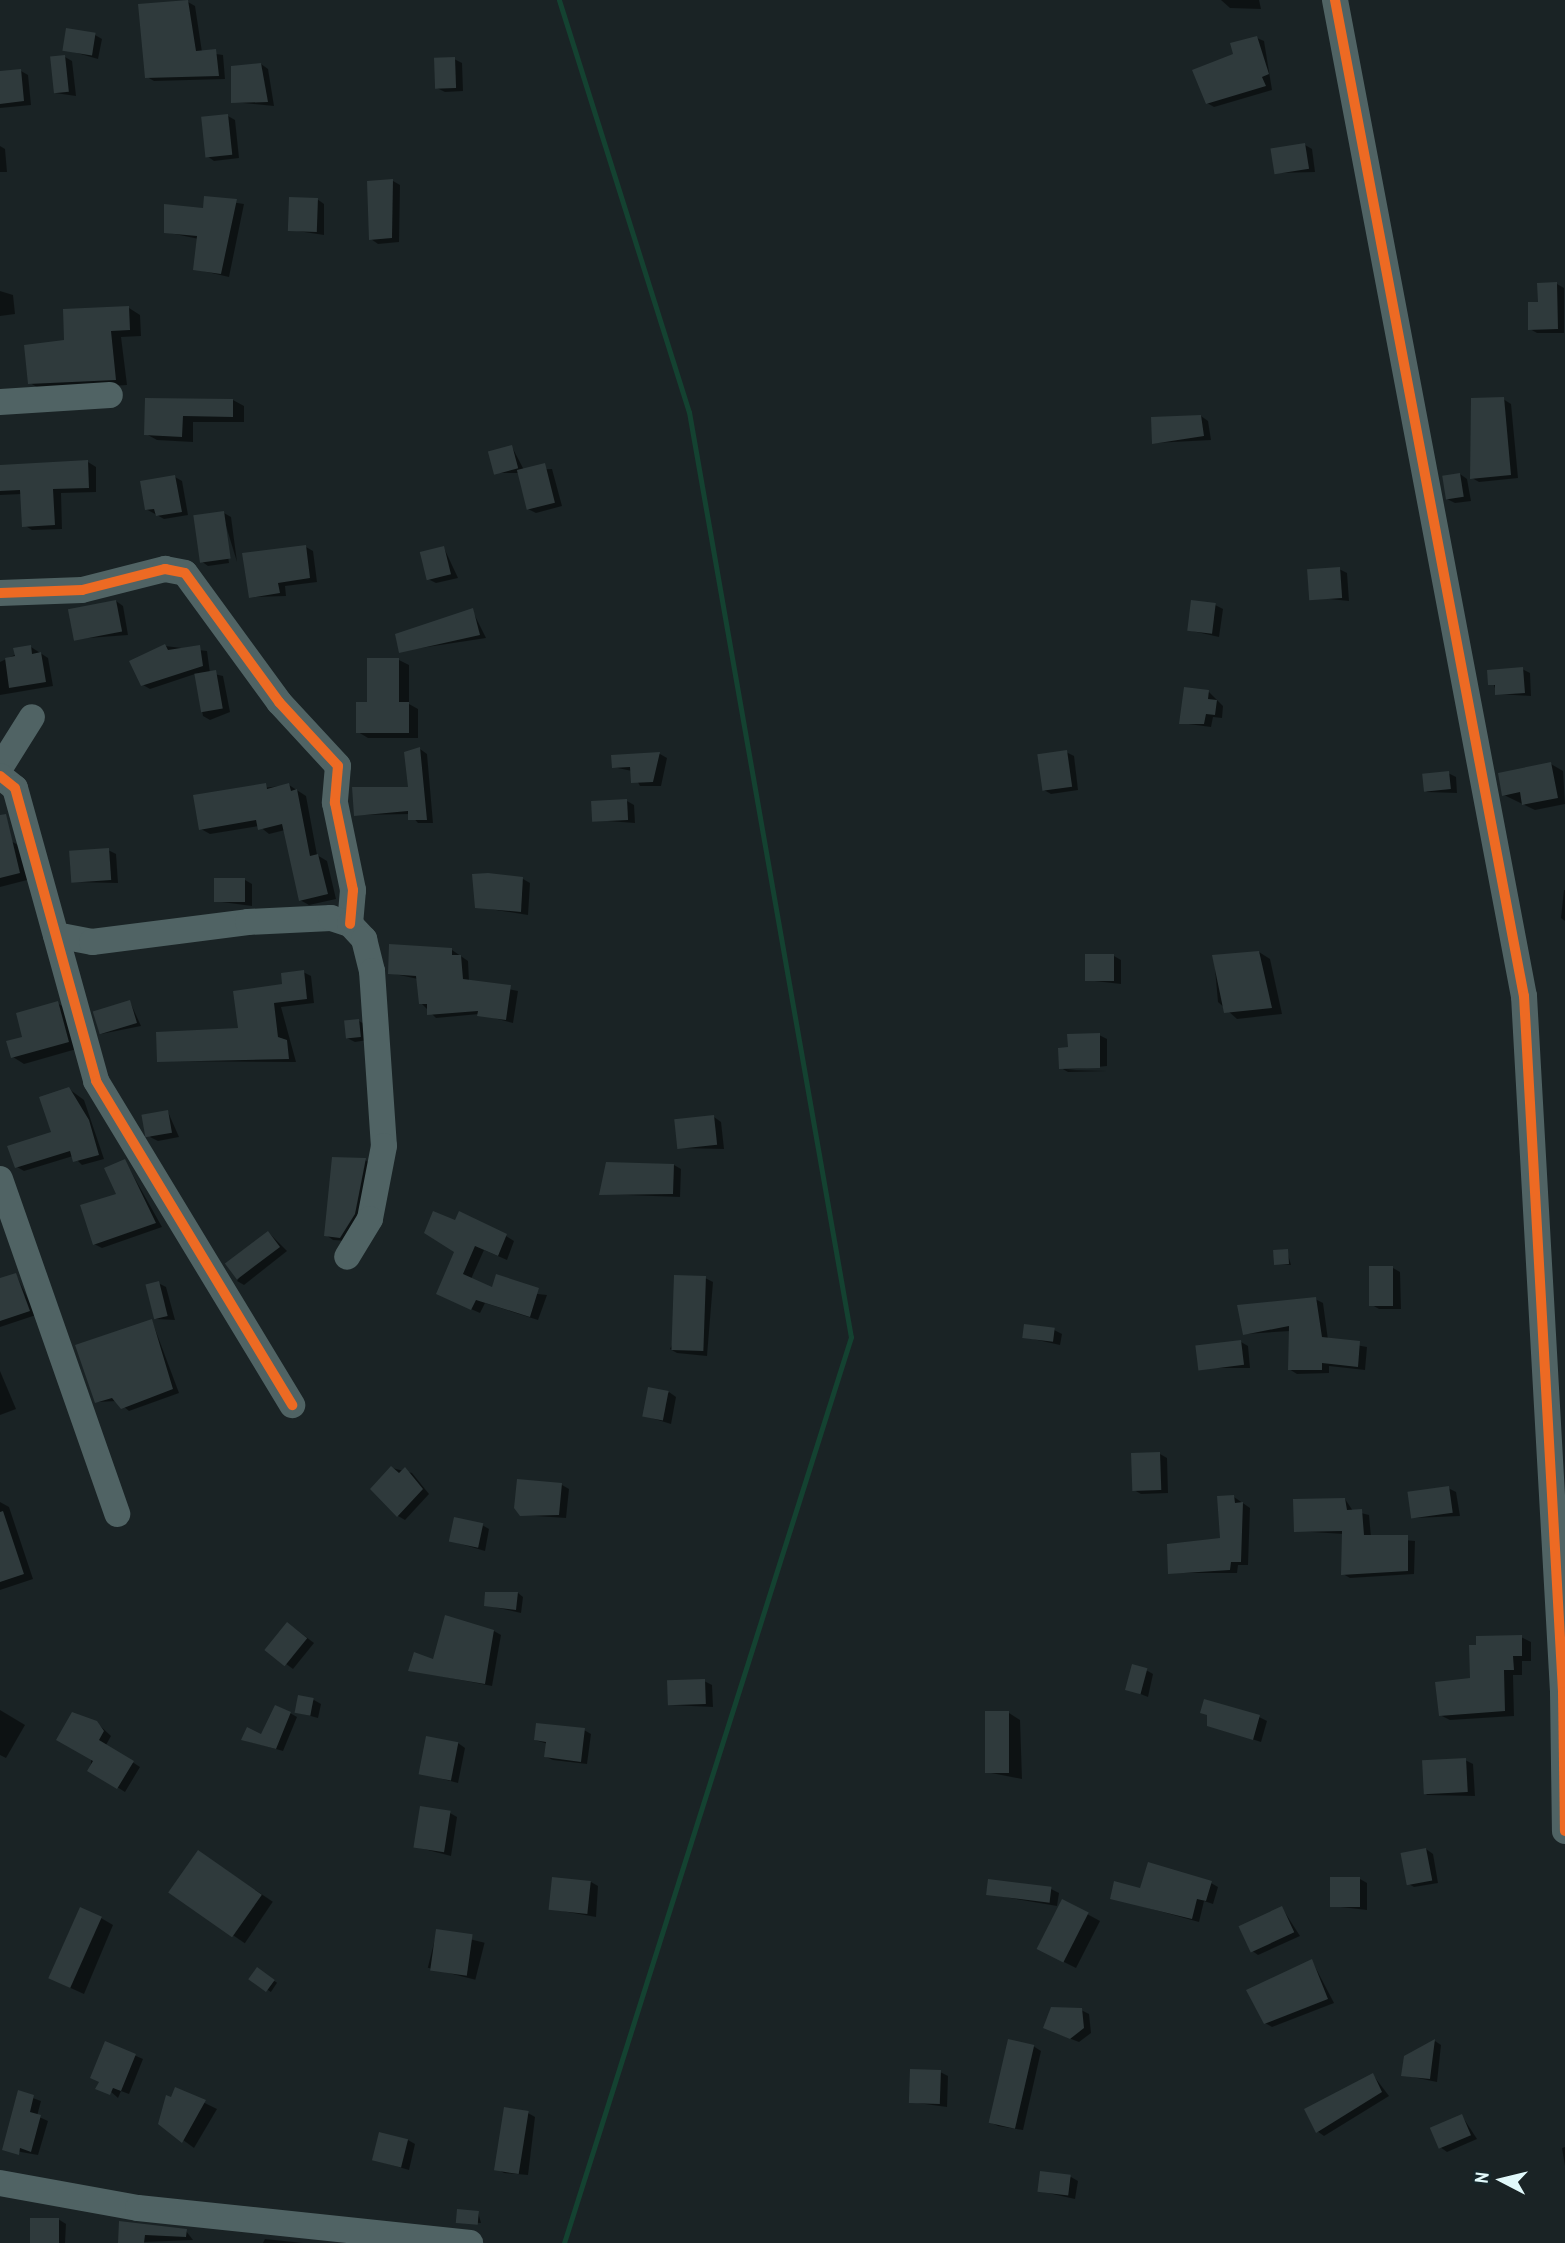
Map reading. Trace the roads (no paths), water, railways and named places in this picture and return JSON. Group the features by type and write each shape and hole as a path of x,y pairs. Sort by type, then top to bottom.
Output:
{"street":[{"path":"1335,0 1524,996 1563,1692 1565,1831"},
{"path":"0,402 110,396"},
{"path":"0,593 82,590 165,569 185,573 279,702 338,766 335,803 353,890 350,924"},
{"path":"0,768 32,717"},
{"path":"0,776 15,788 96,1080 292,1405"},
{"path":"56,935 92,942 235,923 331,918 350,924 364,939 372,971 384,1146 370,1219 347,1257"},
{"path":"0,1179 117,1514"},
{"path":"0,2183 138,2208 470,2243"}],"waterway":[{"path":"559,0 689,412 851,1337 564,2243"}]}
